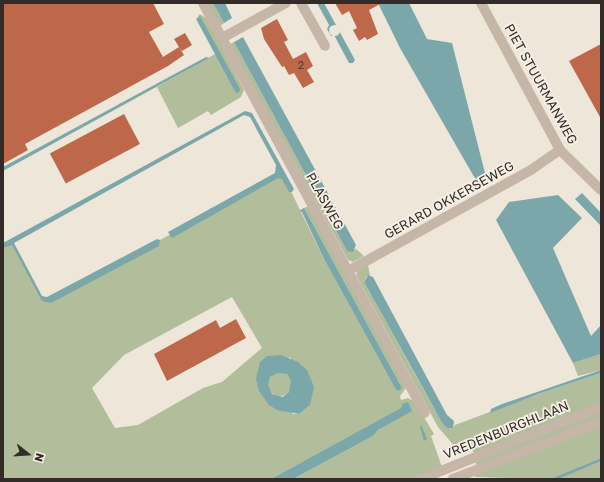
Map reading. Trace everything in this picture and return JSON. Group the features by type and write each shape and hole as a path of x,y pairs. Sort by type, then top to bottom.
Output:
{"street":[{"name":"PLASWEG","path":"203,3 425,412"},
{"path":"222,38 286,3"},
{"path":"302,3 325,46"},
{"name":"PIET STUURMANWEG","path":"481,3 560,150 601,190"},
{"name":"GERARD OKKERSEWEG","path":"348,271 531,170 560,150"},
{"name":"VREDENBURGHLAAN","path":"421,479 465,460 601,407"},
{"name":"VREDENBURGHLAAN","path":"453,479 601,422"}],"green space":[{"path":"207,3 213,3 224,23 220,26"},
{"path":"200,14 207,19 244,90 241,97 211,115 208,111 178,128 157,87 215,54 218,56 198,16"},
{"path":"234,42 347,251 356,249 364,256 353,262 348,260 230,44"},
{"path":"282,173 325,261 396,390 400,391 402,388 304,208 309,206 406,388 400,396 401,400 408,398 415,402 434,434 431,436 442,467 413,479 293,479 373,436 378,430 411,411 408,402 403,403 402,408 271,479 3,479 3,246 11,242 42,299 51,300","holes":["232,297 262,348 222,382 203,388 138,425 115,428 92,388 124,355","290,357 310,405 299,414 293,414 256,379"]},
{"path":"368,265 370,275 366,277 364,282 442,423 447,428 453,428 455,425 538,394 601,373 601,405 474,453 472,450 462,455 438,427 356,275 358,270"},
{"path":"601,354 601,370 578,376 573,363"},
{"path":"280,372 289,375 292,384 289,393 280,396 271,393 268,384 271,375"},
{"path":"601,411 601,419 477,466 475,460"},
{"path":"601,426 601,458 550,479 475,477 474,474"},
{"path":"601,461 601,479 558,479 561,477"}],"water":[{"path":"213,3 225,3 232,18 224,23"},
{"path":"317,3 324,3 355,60 353,63 349,63 334,35 331,36 327,29 329,25"},
{"path":"378,3 409,3 427,39 452,43 488,185 481,186 473,175 400,48"},
{"path":"200,16 240,89 239,92 236,93 196,19"},
{"path":"243,37 356,245 353,252 347,251 234,42"},
{"path":"206,57 209,58 3,171 3,167"},
{"path":"245,111 252,113 294,189 292,192 289,192 282,179 278,178 172,238 168,232 275,173 276,165 250,117 244,115 14,243 42,296 47,297 157,239 160,240 159,246 51,303 42,301 12,245 3,248 3,243"},
{"path":"582,193 601,213 601,226 575,199"},
{"path":"558,195 582,218 553,248 591,336 601,325 601,354 573,363 496,220 509,202"},
{"path":"304,208 402,388 400,391 396,390 325,261 302,212 299,211"},
{"path":"368,275 373,277 447,415 454,421 453,428 447,428 442,423 364,282"},
{"path":"281,355 298,362 307,370 314,387 310,405 299,414 277,410 269,405 259,391 256,379 260,362 267,356","holes":["278,373 287,374 291,380 289,392 283,397 272,394 268,385 270,377"]},
{"path":"601,370 601,373 538,394 490,413 491,409 502,404"},
{"path":"408,402 412,411 378,430 373,436 293,479 271,479 401,408 403,403"},
{"path":"421,425 427,439 424,441 420,427"},
{"path":"601,458 601,461 558,479 550,479"}],"pier":[{"path":"334,24 338,26 340,30 338,34 334,36 330,34 328,30 330,26"}],"building":[{"path":"3,3 153,3 164,24 149,32 163,57 179,47 184,55 168,66 25,144 28,150 3,164"},
{"path":"335,3 382,3 369,10 378,34 367,40 365,37 359,41 353,30 357,28 349,11 342,15"},
{"path":"277,19 288,40 284,42 293,59 306,52 313,66 307,70 314,82 303,88 294,73 289,75 284,66 282,67 264,39 261,28"},
{"path":"185,33 192,45 182,51 174,39"},
{"path":"601,44 601,119 569,61"},
{"path":"124,114 140,144 66,183 50,153"},
{"path":"236,319 246,338 167,381 154,354 216,320 220,328"}]}
